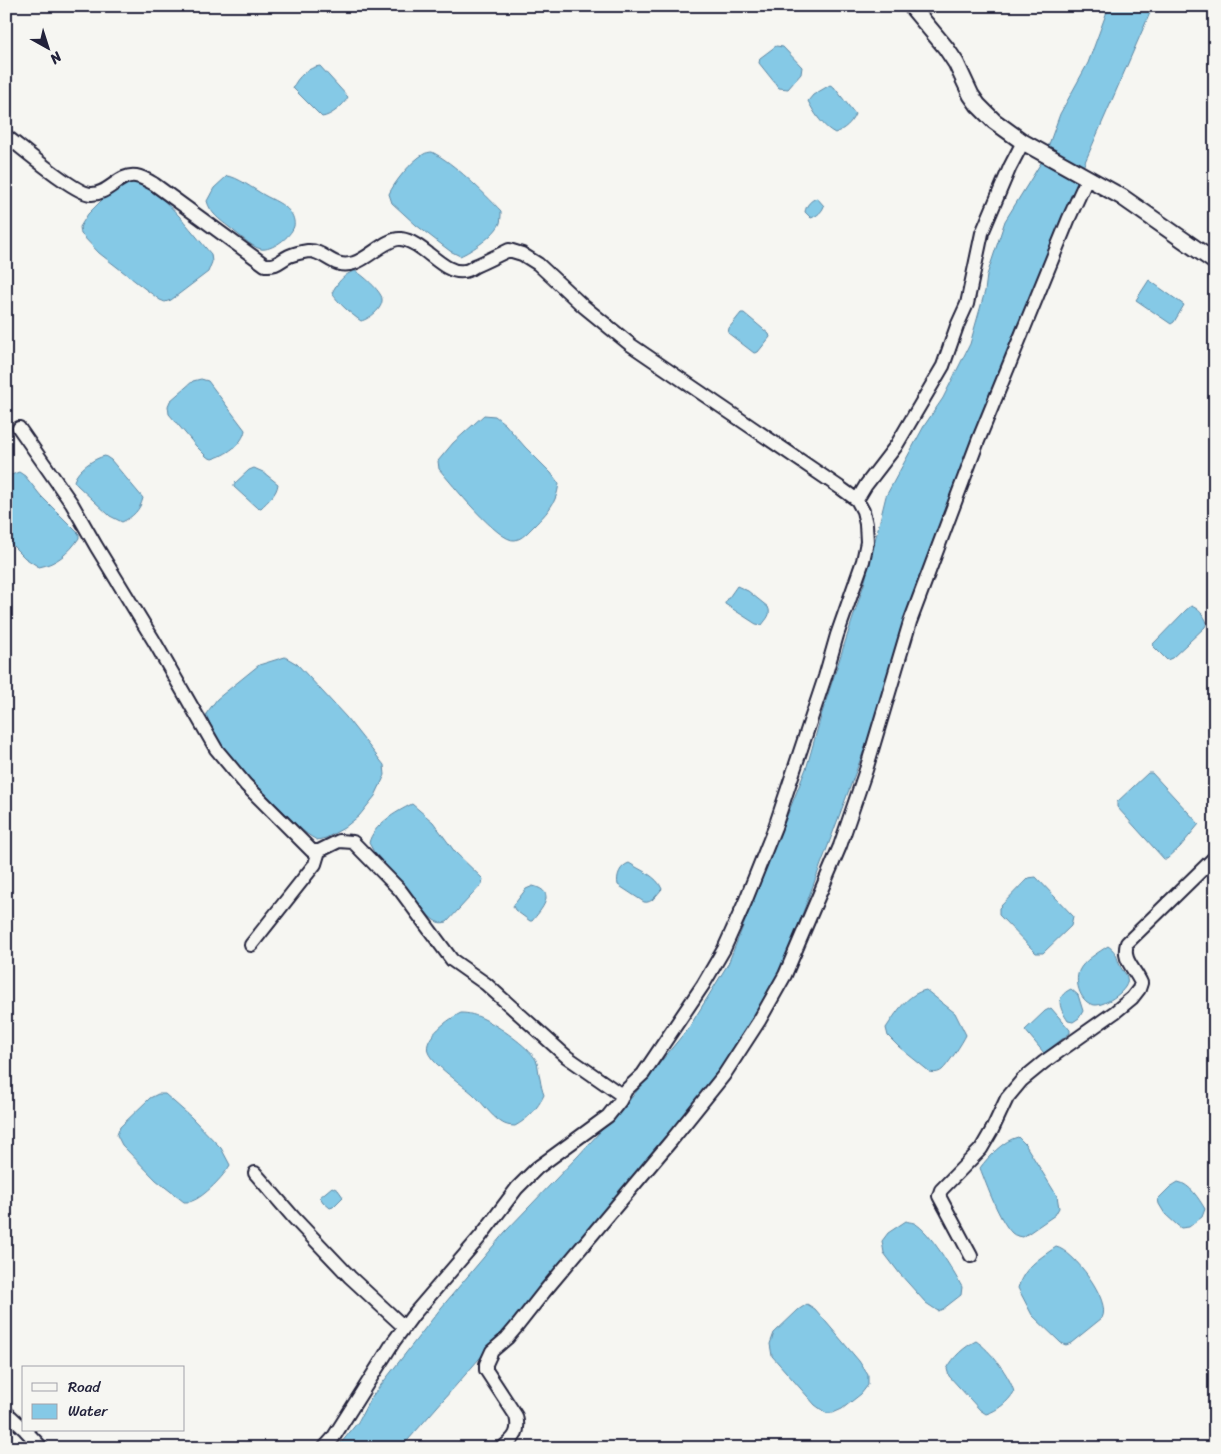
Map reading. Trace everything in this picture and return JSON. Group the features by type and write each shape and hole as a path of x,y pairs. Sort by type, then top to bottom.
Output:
{"street":[{"path":"911,6 946,48 978,105 998,125 1028,145 1122,197 1215,262"},
{"path":"6,136 83,193 93,195 127,176 137,176 154,184 265,264 274,266 289,256 310,251 338,264 353,264 369,256 388,242 400,238 424,250 451,270 465,271 510,250 522,254 538,264 582,305 631,345 842,489 857,500 863,511 867,542 863,561 837,635 826,677 775,827 745,902 724,948 703,986 643,1074 626,1090 608,1116 537,1168 517,1188 480,1237 404,1327 364,1388 344,1423 324,1448"},
{"path":"857,500 896,446 943,366 967,304 982,233 1010,168 1028,145"},
{"path":"502,1448 513,1438 518,1424 516,1416 486,1370 486,1364 492,1351 518,1325 671,1142 724,1075 759,1021 785,975 840,846 866,770 910,622 978,442 1085,177"},
{"path":"19,428 72,504 154,640 216,749 246,785 312,851 319,851 339,842 353,842 400,890 452,960 486,984 567,1057 623,1096"},
{"path":"251,945 315,864 319,851"},
{"path":"971,1256 939,1196 941,1190 981,1149 1007,1098 1022,1080 1132,998 1140,983 1136,973 1125,958 1124,952 1127,943 1215,857"},
{"path":"255,1173 294,1218 350,1277 404,1327"},
{"path":"6,1412 22,1427"},
{"path":"27,1432 42,1448"}],"water":[{"path":"1109,6 1153,6 1085,162 773,992 693,1115 401,1448 337,1448 358,1422 370,1399 441,1308 505,1232 632,1097 690,1026 728,964 807,766 822,713 865,581 886,496 924,426 943,398 970,344 985,291 987,275 1005,221 1044,158 1060,114 1088,63"},
{"path":"776,46 783,47 802,67 801,74 788,89 779,88 759,63 760,58"},
{"path":"320,66 348,97 337,110 322,117 293,88 297,80 304,73"},
{"path":"830,85 834,87 855,114 847,126 835,133 819,119 808,101 813,95"},
{"path":"432,152 459,170 501,211 500,223 493,233 477,247 460,256 450,251 416,225 392,203 389,194 399,178 414,161"},
{"path":"227,176 240,181 288,209 293,217 294,224 285,239 270,248 257,248 244,240 216,216 210,209 207,201 214,188"},
{"path":"133,182 144,186 165,202 211,254 212,262 208,272 171,300 165,302 99,253 81,234 80,227 88,214 109,193 122,184"},
{"path":"817,198 824,206 819,214 811,218 805,212 809,203"},
{"path":"355,271 371,283 382,299 378,310 361,321 345,308 332,293 341,279"},
{"path":"1149,280 1184,305 1171,324 1136,300"},
{"path":"741,313 744,313 769,334 770,337 758,352 754,353 728,333 729,328"},
{"path":"201,379 208,381 245,430 241,440 233,448 223,455 212,459 207,457 196,446 169,414 168,406 170,401 193,381"},
{"path":"484,415 495,416 505,424 559,484 556,497 548,510 527,533 515,540 498,532 487,523 439,469 438,461 453,443"},
{"path":"105,456 111,460 143,498 136,513 122,522 110,516 74,481 86,465"},
{"path":"254,468 263,472 278,484 274,494 261,508 256,507 234,487 234,484 249,470"},
{"path":"19,472 25,476 41,496 79,534 79,538 66,553 45,566 39,567 25,558 6,539 6,477"},
{"path":"737,586 748,591 768,607 769,615 762,625 756,624 725,604"},
{"path":"1191,606 1201,613 1207,623 1172,658 1167,660 1153,644"},
{"path":"285,657 297,664 346,717 384,765 385,775 375,796 359,816 344,828 326,838 317,840 298,826 232,760 217,739 206,714 217,699 259,665"},
{"path":"1148,773 1152,773 1199,824 1167,859 1164,859 1117,807 1117,802"},
{"path":"412,804 433,822 455,852 483,879 482,884 447,922 438,922 430,917 374,852 369,843 371,836 380,825 392,815"},
{"path":"629,863 660,884 662,889 649,902 644,902 618,885 619,872 623,866"},
{"path":"1036,877 1073,916 1071,926 1043,953 1036,953 999,915 999,908 1028,878"},
{"path":"533,886 545,892 546,897 543,907 530,921 515,910 513,906 526,889"},
{"path":"1108,946 1116,954 1127,976 1127,982 1121,992 1111,1000 1099,1005 1090,1004 1082,997 1078,987 1079,971 1088,960"},
{"path":"1071,989 1078,995 1083,1011 1079,1018 1073,1022 1068,1021 1060,1004 1062,996"},
{"path":"926,990 955,1013 966,1035 947,1064 939,1072 930,1072 899,1047 888,1036 886,1028 898,1010 908,1000 919,992"},
{"path":"1051,1008 1070,1030 1070,1033 1044,1053 1025,1030 1045,1011"},
{"path":"461,1013 478,1016 497,1026 520,1043 536,1060 544,1095 532,1113 515,1126 506,1125 497,1119 473,1094 435,1062 428,1052 429,1040 433,1034 450,1019"},
{"path":"158,1094 165,1094 191,1117 221,1148 230,1165 213,1186 197,1199 184,1202 156,1180 122,1145 117,1135 120,1127 150,1098"},
{"path":"1018,1137 1025,1144 1057,1196 1059,1208 1055,1215 1023,1237 1013,1234 1007,1227 980,1168 1002,1145"},
{"path":"1178,1182 1190,1189 1205,1209 1202,1217 1189,1227 1181,1228 1177,1225 1165,1214 1159,1204 1158,1199"},
{"path":"332,1187 338,1190 343,1197 330,1208 320,1197"},
{"path":"906,1221 914,1223 927,1234 941,1252 962,1287 961,1295 938,1311 926,1303 884,1253 882,1241 888,1233"},
{"path":"1056,1247 1063,1250 1081,1266 1096,1289 1104,1310 1102,1318 1066,1345 1061,1343 1032,1315 1018,1288 1028,1269"},
{"path":"807,1304 815,1309 859,1361 868,1375 868,1385 861,1394 842,1409 833,1413 826,1413 815,1405 772,1356 770,1344 774,1333"},
{"path":"976,1341 999,1364 1014,1392 1002,1406 986,1414 980,1410 949,1376 947,1369 959,1353"}]}
